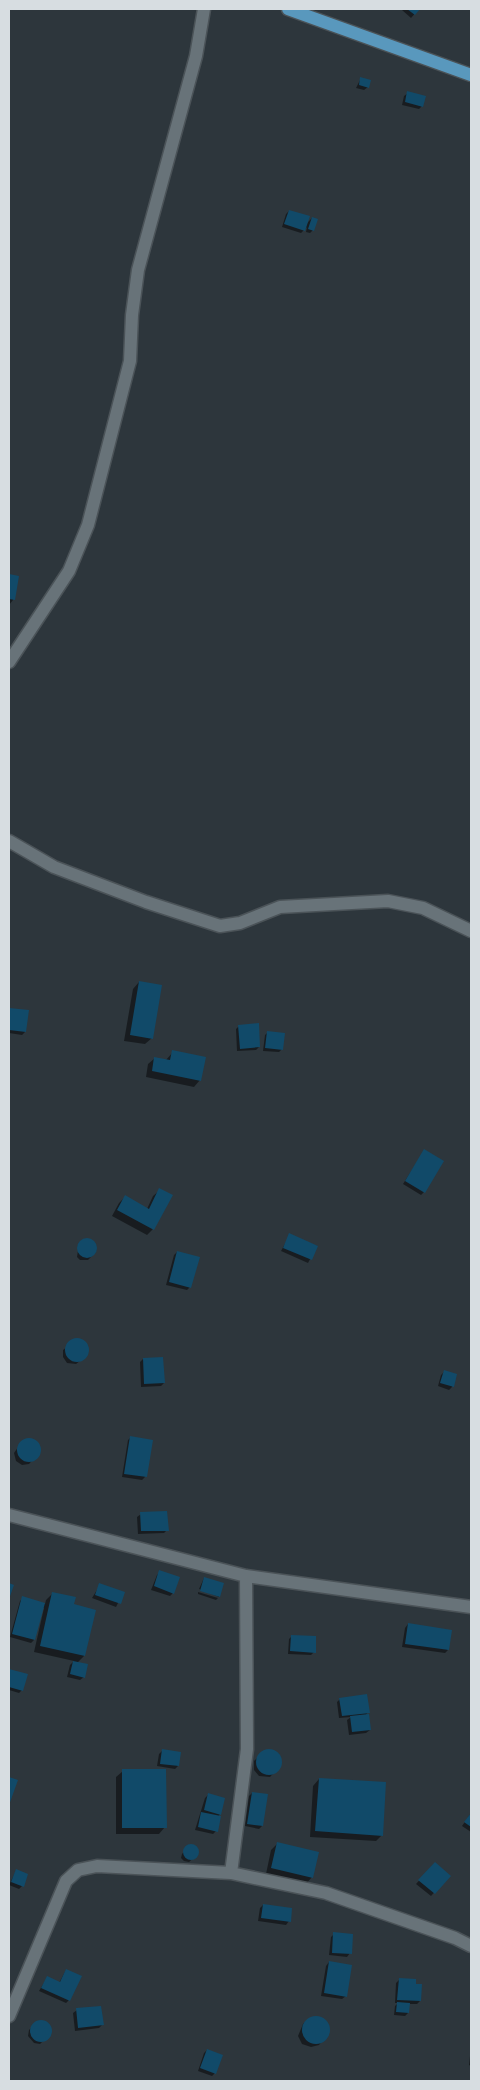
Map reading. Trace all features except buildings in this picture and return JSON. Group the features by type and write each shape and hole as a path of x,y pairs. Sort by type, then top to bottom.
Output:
{"main road":[{"path":"288,9 471,75"}],"street":[{"path":"9,662 69,571 88,525 130,361 132,315 138,270 196,56 204,9"},
{"path":"9,841 54,866 146,902 220,926 240,923 280,907 388,901 423,908 471,931"},
{"path":"9,1515 246,1576 471,1607"},
{"path":"231,1872 247,1749 246,1576"},
{"path":"9,2016 66,1881 78,1870 97,1866 231,1872 326,1894 455,1938 471,1946"}]}
